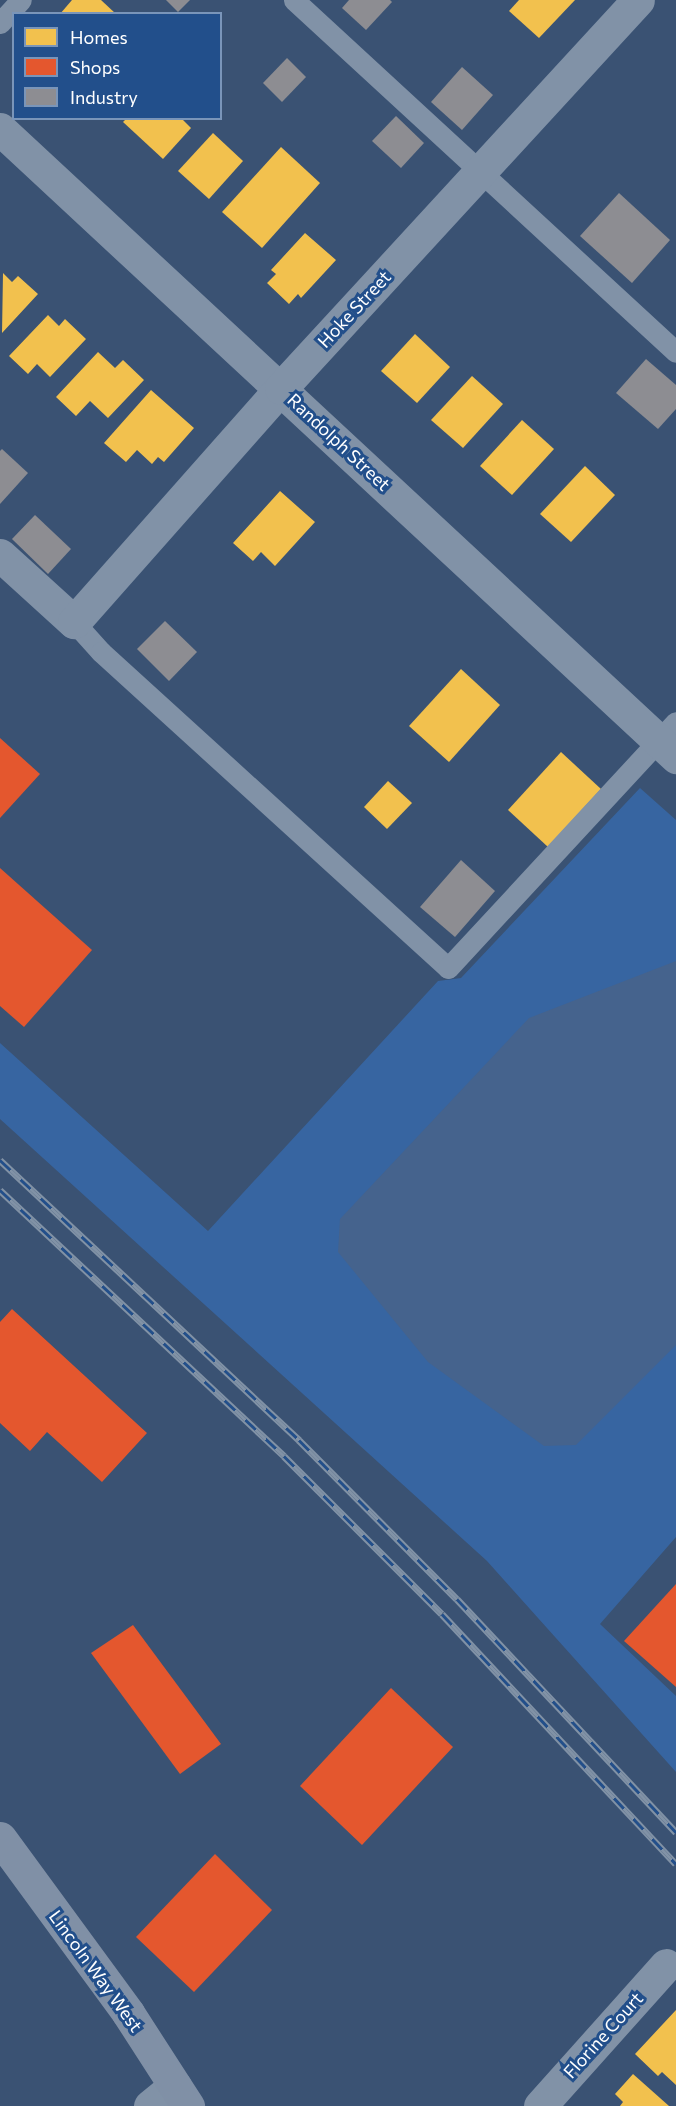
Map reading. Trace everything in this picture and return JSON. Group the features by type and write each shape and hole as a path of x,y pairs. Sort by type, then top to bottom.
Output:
{"main road":[{"name":"Lincoln Way West","path":"0,1838 128,2013 171,2100"}],"street":[{"name":"Hoke Street","path":"74,622 281,388 638,0"},
{"name":"Randolph Street","path":"0,129 281,388 670,740"},
{"path":"0,555 74,622"},
{"name":"Florine Court","path":"540,2106 666,1965"}],"lane":[{"path":"0,23 21,0"},
{"path":"294,0 676,352"},
{"path":"74,622 110,660 448,968 670,740"}],"shaded area":[{"path":"640,788 676,820 676,1537 600,1624 676,1696 676,1772 487,1561 0,1119 0,1043 208,1231 438,981 461,978"},
{"path":"676,961 676,1345 576,1445 544,1446 428,1362 338,1252 340,1219 529,1018"}],"building: Homes":[{"path":"72,0 101,0 114,12 62,12"},
{"path":"519,0 575,0 539,38 509,11"},
{"path":"125,120 183,120 191,128 163,159 123,122"},
{"path":"213,133 243,161 209,199 178,171"},
{"path":"281,147 320,183 262,248 222,212"},
{"path":"305,233 336,260 301,298 298,294 289,304 267,283 276,274 271,270"},
{"path":"3,273 12,282 18,276 38,294 2,333"},
{"path":"48,315 59,326 65,319 86,339 50,377 37,364 28,374 9,356"},
{"path":"415,334 450,367 417,403 381,371"},
{"path":"98,352 115,368 123,360 144,380 108,418 90,401 76,416 56,397"},
{"path":"472,376 503,404 463,448 431,420"},
{"path":"151,390 194,428 164,462 158,457 152,464 137,450 126,462 104,443"},
{"path":"522,420 554,449 512,495 480,466"},
{"path":"585,466 615,495 571,542 540,514"},
{"path":"280,491 315,522 275,566 261,552 253,561 233,543"},
{"path":"461,669 500,705 449,762 409,726"},
{"path":"561,752 601,789 548,847 508,810"},
{"path":"388,781 412,803 387,829 364,807"},
{"path":"676,2010 676,2085 662,2072 658,2076 635,2054"},
{"path":"633,2074 669,2106 620,2106 623,2102 615,2094"}],"building: Shops":[{"path":"0,738 40,774 0,818"},
{"path":"0,868 92,950 24,1027 0,1006"},
{"path":"12,1309 147,1433 102,1482 47,1432 30,1451 0,1423 0,1322"},
{"path":"676,1584 676,1687 624,1641"},
{"path":"133,1625 221,1744 180,1774 91,1653"},
{"path":"391,1688 453,1747 362,1845 300,1786"},
{"path":"215,1854 272,1910 194,1992 136,1937"}],"building: Industry":[{"path":"166,0 190,0 178,12"},
{"path":"349,0 390,0 392,2 366,30 342,8"},
{"path":"287,58 306,77 282,102 263,83"},
{"path":"462,67 493,95 462,130 431,102"},
{"path":"396,116 424,143 401,168 372,141"},
{"path":"619,193 670,240 632,283 580,236"},
{"path":"646,359 676,385 676,409 658,429 616,393"},
{"path":"2,449 28,473 0,504 0,451"},
{"path":"35,515 71,549 48,574 12,539"},
{"path":"165,621 197,652 169,681 137,649"},
{"path":"461,860 495,891 455,937 420,907"}],"railway":[{"path":"0,1160 299,1440 457,1599 676,1832"},
{"path":"0,1190 284,1456 442,1614 676,1864"}]}
